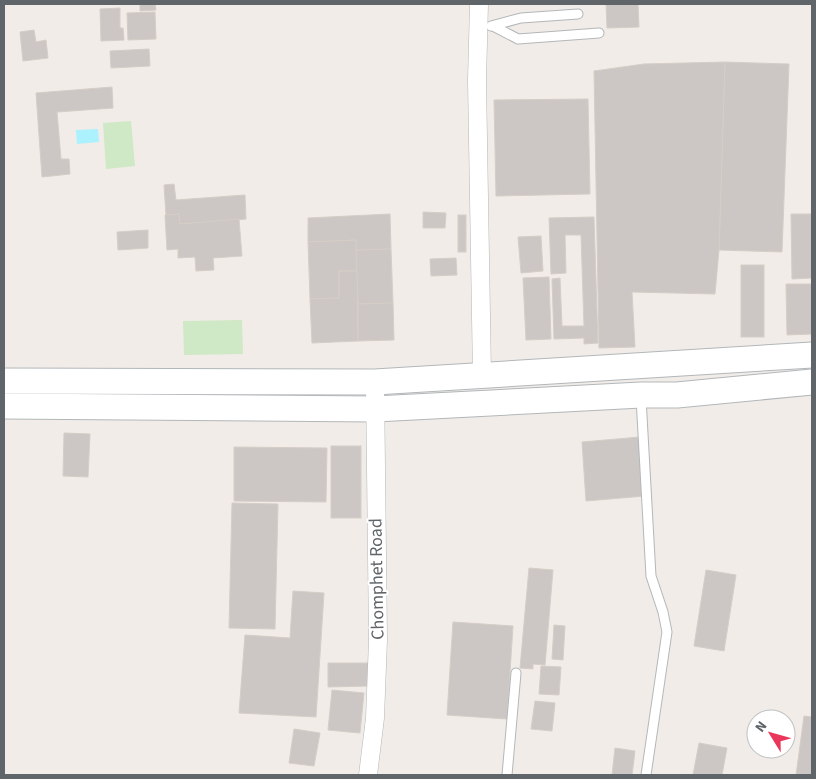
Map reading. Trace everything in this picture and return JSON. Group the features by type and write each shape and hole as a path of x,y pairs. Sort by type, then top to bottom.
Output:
{"main road":[{"path":"4,381 375,382 812,355"},
{"path":"674,364 677,395"},
{"path":"4,406 375,409 641,395 677,395 812,382"}],"street":[{"path":"479,4 486,28 477,80 482,375"},
{"name":"Chomphet Road","path":"368,775 376,718 378,640 375,382"}],"lane":[{"path":"486,28 521,18 578,14"},
{"path":"486,28 518,40 599,33"},
{"path":"641,395 651,576 663,612 667,632 646,775"},
{"path":"507,775 516,673"}],"green space":[{"path":"131,121 135,166 106,169 103,123"},
{"path":"242,320 243,354 184,355 183,321"}],"water":[{"path":"98,129 99,142 77,144 76,130"}],"building":[{"path":"140,4 155,4 156,10 140,11"},
{"path":"606,4 638,4 639,27 607,28"},
{"path":"120,8 120,28 123,28 124,40 101,41 100,9"},
{"path":"155,12 156,39 128,40 127,13"},
{"path":"34,30 36,42 46,40 48,58 23,61 20,32"},
{"path":"149,49 150,66 111,68 110,51"},
{"path":"725,62 789,64 782,252 719,250"},
{"path":"725,62 719,250 715,294 632,292 635,347 599,348 594,71 644,64"},
{"path":"112,87 113,108 57,112 61,159 69,159 70,174 42,177 36,93"},
{"path":"588,99 590,194 496,196 494,100"},
{"path":"174,184 176,200 245,195 246,219 180,224 179,214 166,215 164,185"},
{"path":"423,212 446,213 445,228 423,228"},
{"path":"179,214 180,224 239,219 242,256 213,258 214,270 196,271 195,257 178,258 178,249 167,250 165,215"},
{"path":"390,214 391,249 356,250 356,240 308,242 308,218"},
{"path":"791,214 812,214 812,278 792,279"},
{"path":"458,215 466,215 466,252 458,252"},
{"path":"594,217 598,343 584,344 584,338 554,339 552,279 560,278 562,326 584,326 581,235 565,235 566,273 551,274 549,218"},
{"path":"148,230 148,248 118,250 117,232"},
{"path":"541,236 543,271 521,273 518,237"},
{"path":"356,240 357,271 339,271 339,298 310,299 308,242"},
{"path":"391,249 393,303 358,304 356,250"},
{"path":"456,258 457,275 431,276 430,259"},
{"path":"741,265 764,265 764,337 741,337"},
{"path":"339,271 357,271 358,341 312,343 310,299 339,298"},
{"path":"549,277 551,339 526,340 523,278"},
{"path":"786,284 812,284 812,334 787,335"},
{"path":"393,303 394,340 358,341 358,304"},
{"path":"64,433 90,434 88,477 63,476"},
{"path":"640,437 645,496 586,501 582,442"},
{"path":"331,446 361,446 361,518 331,518"},
{"path":"234,447 327,448 326,502 234,501"},
{"path":"232,503 278,504 275,629 229,628"},
{"path":"529,568 553,570 545,665 533,664 533,669 520,668"},
{"path":"706,570 736,575 724,651 694,646"},
{"path":"293,591 324,593 316,717 239,713 245,635 290,638"},
{"path":"453,622 513,626 507,719 447,715"},
{"path":"554,625 565,626 563,660 552,659"},
{"path":"328,663 370,663 370,686 328,687"},
{"path":"541,666 561,667 559,695 539,694"},
{"path":"332,690 364,693 360,733 328,730"},
{"path":"535,701 555,703 552,731 531,729"},
{"path":"804,716 812,717 812,775 796,775"},
{"path":"294,729 320,733 314,766 289,763"},
{"path":"699,743 727,748 722,775 693,775"},
{"path":"615,748 635,751 632,775 612,775"}]}
